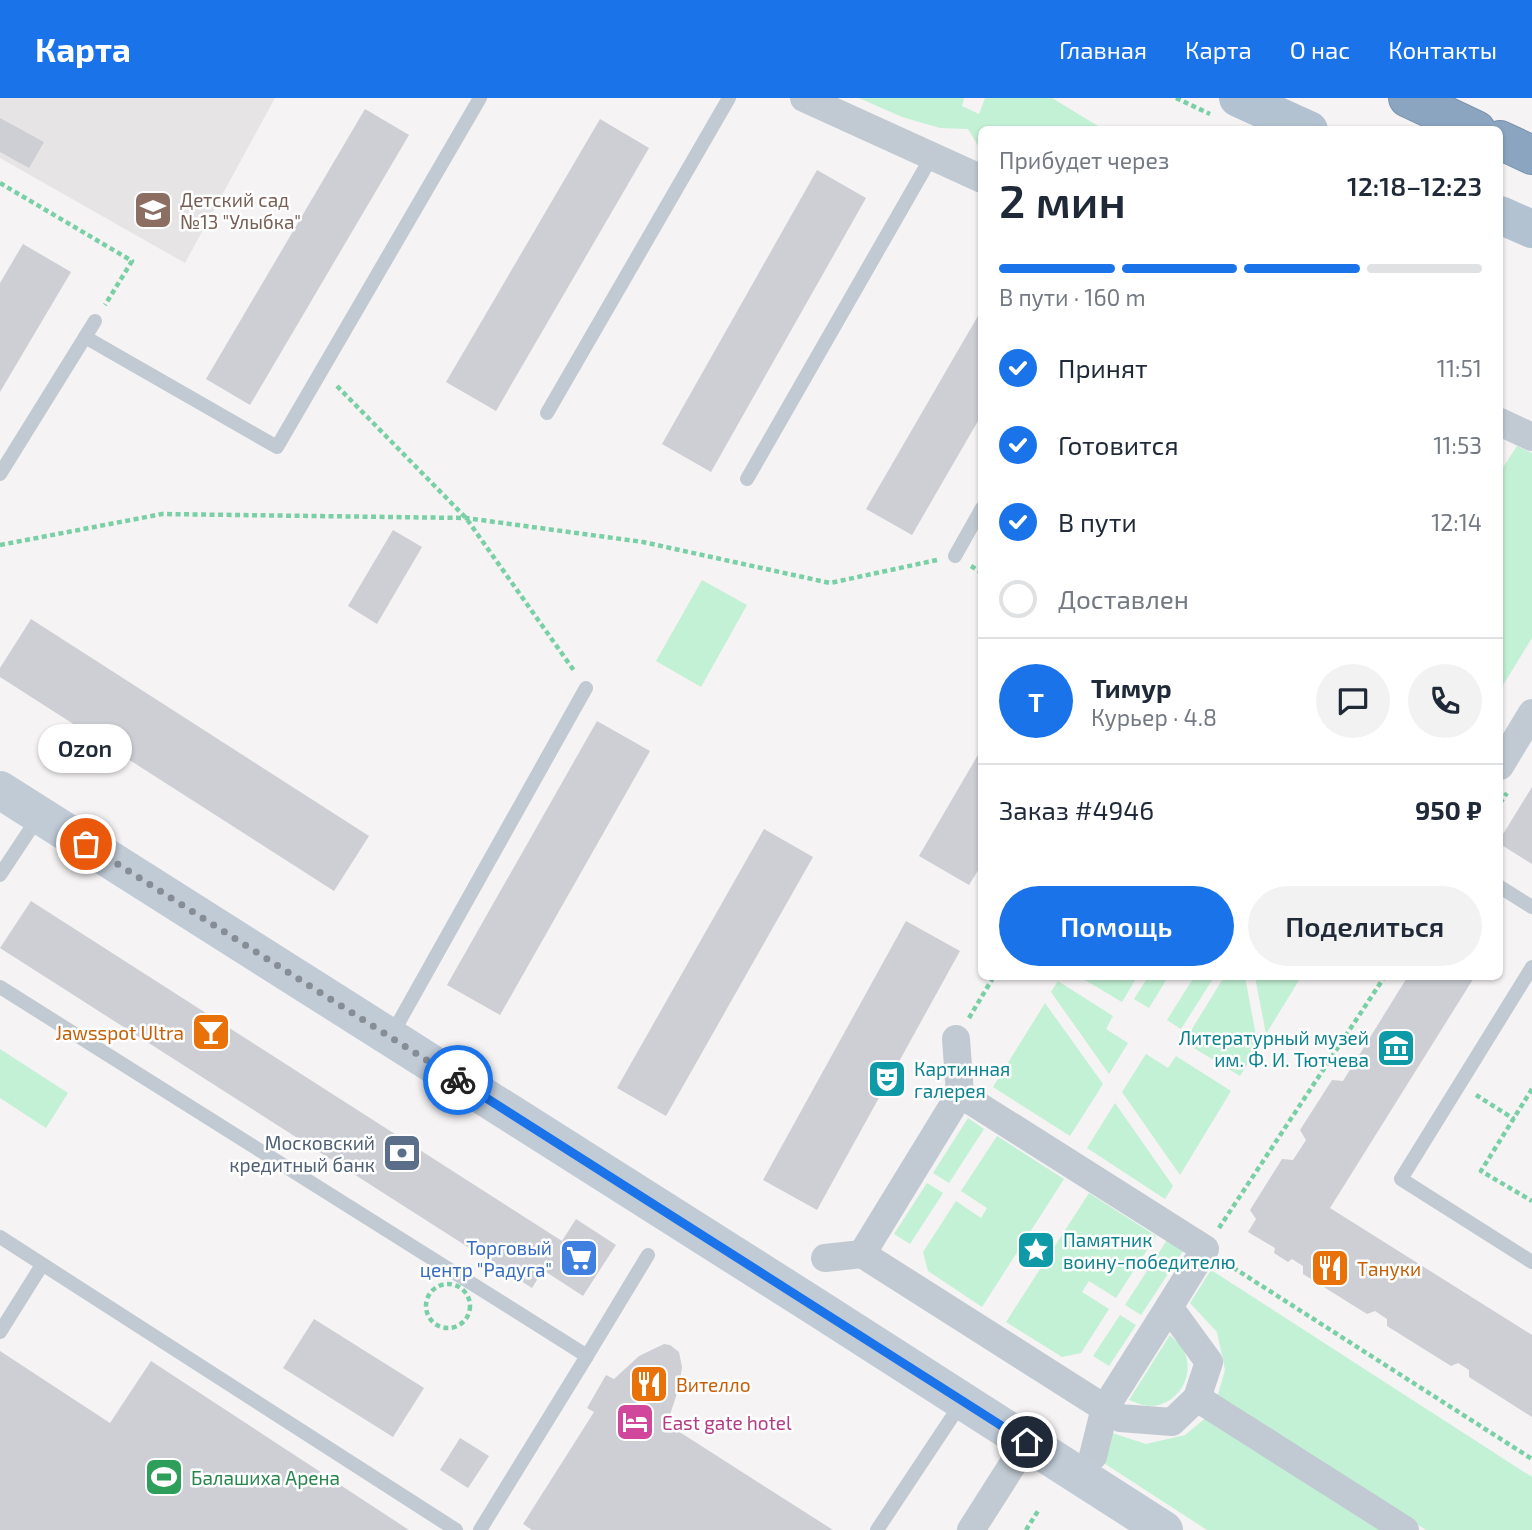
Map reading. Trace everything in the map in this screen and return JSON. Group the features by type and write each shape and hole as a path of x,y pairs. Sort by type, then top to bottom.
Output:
{"highway":[{"path":"1408,98 1468,126"},
{"path":"1503,141 1532,155"}],"main road":[{"path":"1238,98 1300,126"},
{"path":"1503,216 1532,229"},
{"path":"0,790 1164,1530"}],"street":[{"path":"804,98 978,177"},
{"path":"1503,423 1532,437"},
{"path":"1503,761 1532,713"},
{"path":"862,1254 960,1094 956,1039"},
{"path":"960,1094 1205,1249 1105,1409 1093,1456"},
{"path":"825,1258 862,1254 1120,1418 1172,1422 1197,1398 1209,1362 1169,1307"},
{"path":"1197,1398 1405,1530"},
{"path":"971,1530 1027,1442"}],"lane":[{"path":"85,337 277,446 481,98"},
{"path":"547,413 729,98"},
{"path":"747,480 932,156"},
{"path":"0,474 95,321"},
{"path":"955,556 978,516"},
{"path":"390,1037 586,688"},
{"path":"0,875 39,815"},
{"path":"1503,889 1532,907"},
{"path":"1532,967 1401,1179 1532,1262"},
{"path":"0,987 587,1356"},
{"path":"0,1237 456,1530"},
{"path":"480,1530 648,1255"},
{"path":"0,1332 43,1265"},
{"path":"877,1530 962,1401"}],"path":[{"path":"0,183 132,261 95,321"},
{"path":"322,370 466,518 586,688"},
{"path":"0,545 162,514 466,518 643,542 830,583 955,556"},
{"path":"956,1039 992,980"},
{"path":"1382,980 1205,1249 1532,1459"},
{"path":"1459,1084 1514,1119"},
{"path":"1532,1089 1481,1171 1532,1201"},
{"path":"444,1285 461,1288 470,1302 466,1319 452,1328 436,1324 426,1310 430,1293 444,1285"},
{"path":"1026,1530 1038,1511"}],"shaded area":[{"name":"Детский сад №13 \"Улыбка\"","path":"0,98 275,98 185,263 0,158"}],"green space":[{"path":"859,98 964,98 962,106 979,114 985,98 1052,98 1098,126 978,126 978,145 968,129 940,128 902,117"},
{"path":"1517,446 1532,453 1532,638 1503,685 1503,467"},
{"path":"702,580 747,605 701,687 656,661"},
{"path":"1085,980 1135,980 1122,1002"},
{"path":"1146,980 1166,980 1149,1008 1134,999"},
{"path":"1192,980 1212,980 1181,1029 1167,1020"},
{"path":"1222,980 1246,980 1258,1046 1240,1076 1184,1042"},
{"path":"1256,980 1299,980 1266,1034"},
{"path":"1058,981 1113,1016 1106,1029 1128,1043 1109,1074 1051,992"},
{"path":"1045,1003 1103,1084 1070,1136 993,1087"},
{"path":"0,1049 68,1093 46,1128 0,1098"},
{"path":"1146,1054 1168,1068 1176,1056 1231,1091 1180,1175 1122,1092"},
{"path":"1115,1103 1173,1186 1165,1199 1087,1148"},
{"path":"968,1118 984,1129 949,1183 933,1173"},
{"path":"997,1136 1064,1179 982,1307 928,1271 923,1252 956,1201 981,1218 987,1208 961,1191"},
{"path":"927,1183 943,1193 910,1244 894,1234"},
{"path":"1089,1193 1156,1236 1116,1298 1089,1281 1082,1292 1109,1309 1081,1353 1062,1357 1006,1322"},
{"path":"1167,1240 1183,1251 1141,1315 1125,1305"},
{"path":"1211,1270 1532,1477 1532,1530 1426,1530 1217,1398 1225,1370 1217,1332 1190,1303"},
{"path":"1120,1315 1136,1325 1109,1366 1093,1356"},
{"path":"1170,1335 1183,1349 1187,1361 1188,1370 1182,1388 1160,1405 1147,1406 1129,1400"},
{"path":"1208,1416 1385,1530 1207,1530 1093,1456 1109,1432 1146,1444 1185,1435"}],"building":[{"path":"365,109 409,135 250,405 206,379"},
{"path":"0,118 44,142 29,168 0,152"},
{"path":"600,119 649,148 496,411 446,382"},
{"path":"817,170 866,198 711,472 662,444"},
{"path":"23,244 71,272 0,392 0,283"},
{"path":"978,316 978,421 912,535 866,509"},
{"path":"393,530 422,547 377,624 348,606"},
{"path":"31,619 369,836 334,891 0,677 0,668"},
{"path":"597,721 650,751 500,1015 447,985"},
{"path":"978,755 978,870 969,885 919,856"},
{"path":"1532,787 1532,864 1503,846 1503,834"},
{"path":"764,829 813,857 666,1116 617,1088"},
{"path":"31,901 562,1241 576,1219 616,1245 583,1296 543,1270 532,1288 0,948"},
{"path":"906,921 960,951 817,1210 763,1180"},
{"path":"1406,980 1472,980 1330,1208 1532,1335 1532,1417 1469,1377 1469,1370 1458,1363 1451,1366 1387,1326 1387,1319 1375,1311 1367,1314 1303,1274 1303,1266 1292,1259 1288,1262 1274,1253 1275,1248 1248,1232 1256,1219 1250,1210 1282,1159 1293,1160 1306,1140 1300,1130 1332,1080 1343,1081"},
{"path":"314,1319 424,1388 393,1437 283,1368"},
{"path":"664,1344 679,1352 682,1367 679,1387 667,1424 833,1530 532,1530 523,1524 594,1412 587,1408 606,1375 614,1379 639,1356"},
{"name":"Балашиха Арена","path":"0,1351 110,1423 151,1361 409,1530 0,1530"},
{"path":"460,1438 489,1456 468,1488 440,1470"}],"way so far":[{"path":"86,844 458,1080"}],"place":[{"name":"Детский сад №13 \"Улыбка\"","path":"153,210"},
{"name":"Ozon","path":"86,844"},
{"name":"Jawsspot Ultra","path":"211,1032"},
{"name":"Литературный музей им. Ф. И. Тютчева","path":"1396,1048"},
{"name":"Картинная галерея","path":"887,1079"},
{"name":"Московский кредитный банк","path":"402,1153"},
{"name":"Памятник воину-победителю","path":"1036,1250"},
{"name":"Торговый центр \"Радуга\"","path":"579,1258"},
{"name":"Тануки","path":"1330,1268"},
{"name":"Вителло","path":"649,1384"},
{"name":"East gate hotel","path":"635,1422"},
{"name":"Балашиха Арена","path":"164,1477"}],"route":[{"path":"458,1080 1027,1442"}]}
